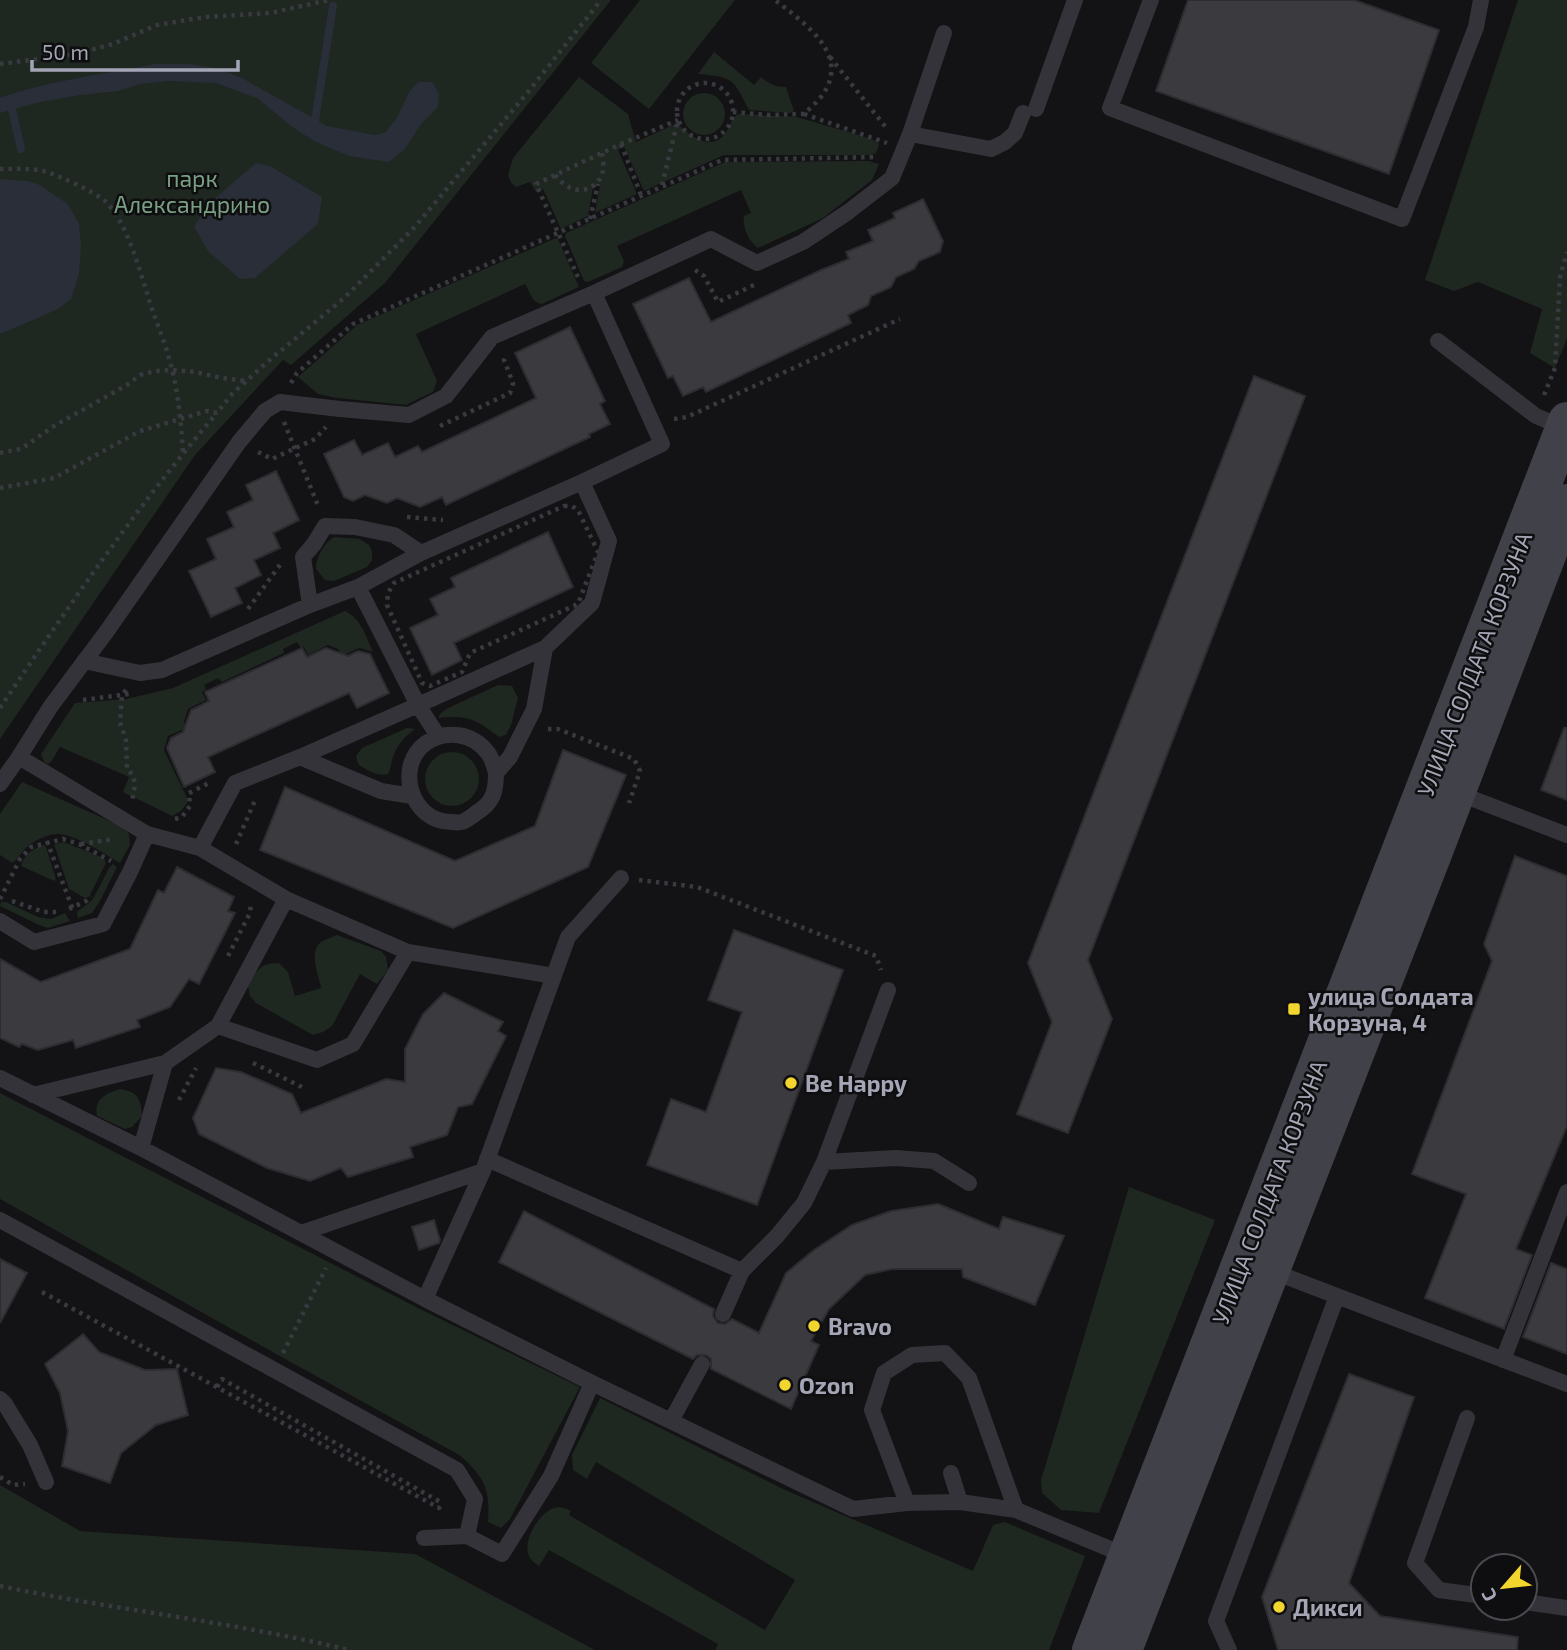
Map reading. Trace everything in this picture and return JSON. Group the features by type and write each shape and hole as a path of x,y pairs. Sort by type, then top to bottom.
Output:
{"street":[{"name":"УЛИЦА СОЛДАТА КОРЗУНА","path":"1442,787 1556,422"},
{"name":"УЛИЦА СОЛДАТА КОРЗУНА","path":"1091,1650 1141,1561 1442,787 1567,503"},
{"name":"УЛИЦА СОЛДАТА КОРЗУНА","path":"1123,1650 1141,1561"}],"lane":[{"path":"907,140 991,149 1005,142 1015,133 1030,111 1076,0"},
{"path":"1151,0 1110,108 1402,219 1476,27 1481,0"},
{"path":"0,784 51,706 239,442 265,411 280,402 409,415 446,396 492,337 711,239 757,263 800,244 892,178 944,33"},
{"path":"84,662 140,673 162,670 310,605 358,587 421,553 662,444 590,295"},
{"path":"1438,341 1556,422"},
{"path":"200,848 235,782 300,757 545,648 592,603 609,541 582,482"},
{"path":"310,605 303,557 325,526 355,527 394,535 421,553"},
{"path":"358,587 418,705 438,736"},
{"path":"496,773 510,757 534,709 545,648"},
{"path":"458,734 475,740 489,754 496,773 493,797 486,807 462,822 445,822 426,814 412,796 408,778 411,764 423,745 438,736 458,734"},
{"path":"19,757 147,834 200,848 286,899 408,952 554,976"},
{"path":"300,757 381,791 412,796"},
{"path":"1442,787 1567,835"},
{"path":"0,921 34,942 103,924 147,834"},
{"path":"425,1299 485,1165 568,937 621,878"},
{"path":"33,1095 165,1063 218,1026 286,899"},
{"path":"218,1026 317,1060 354,1044 408,952"},
{"path":"723,1314 742,1271 777,1236 804,1203 824,1162 888,990"},
{"path":"141,1148 165,1063"},
{"path":"0,1078 141,1148 425,1299 853,1509 907,1503 960,1502 1016,1510 1141,1561"},
{"path":"824,1162 896,1158 934,1161 969,1183"},
{"path":"301,1233 485,1165 742,1271"},
{"path":"1503,1360 1567,1192"},
{"path":"0,1220 457,1469 475,1499 467,1536"},
{"path":"1256,1265 1567,1384"},
{"path":"1228,1650 1216,1621 1337,1296"},
{"path":"907,1503 872,1410 884,1373 912,1354 945,1353 969,1378 1016,1510"},
{"path":"671,1421 702,1364"},
{"path":"424,1538 467,1536 502,1554 551,1476 592,1383"},
{"path":"0,1399 30,1445 46,1482"},
{"path":"1467,1418 1415,1563 1439,1590 1469,1594"},
{"path":"951,1473 960,1502"},
{"path":"1539,1604 1567,1608"}],"path":[{"path":"0,64 76,54 113,44 157,25 205,17 270,13 329,0"},
{"path":"0,708 74,598 183,453 232,394 343,299 413,229 601,0"},
{"path":"775,0 810,28 823,42 828,54 831,72 828,85 820,98 804,114"},
{"path":"828,54 888,130"},
{"path":"662,186 682,94 688,88 705,82 722,88 732,103 731,121 726,130 709,139 691,135 683,129 678,120"},
{"path":"733,112 804,114 883,142 907,140"},
{"path":"590,295 536,184 678,120"},
{"path":"621,144 641,196"},
{"path":"590,219 603,170 602,153"},
{"path":"320,509 282,416 280,402 297,373 353,324 722,160 877,158"},
{"path":"0,169 44,172 82,187 105,201 118,219 133,249 172,370 181,418 183,453"},
{"path":"555,175 565,185 576,190 598,183"},
{"path":"1556,422 1555,368 1560,277 1567,252"},
{"path":"694,269 704,275 718,302 764,281"},
{"path":"674,419 687,417 900,319"},
{"path":"409,415 419,436 510,393 513,383 503,360 507,350"},
{"path":"0,453 21,449 54,426 140,375 172,370 247,381"},
{"path":"239,442 272,459 315,439 340,409"},
{"path":"0,488 54,478 140,431 206,411 217,412"},
{"path":"564,506 572,506 578,510 598,552 578,604 470,653 462,673 430,686 422,683 387,605 388,593 394,583 564,506"},
{"path":"402,516 443,520"},
{"path":"247,610 287,554"},
{"path":"134,694 122,695 120,722 126,740 127,769 133,775 135,785 132,801 144,807"},
{"path":"171,820 182,817 190,806 189,793 215,780"},
{"path":"93,894 86,901 61,912 44,912 1,898 20,859 31,847 47,841 63,839 79,844 130,872"},
{"path":"47,841 80,930"},
{"path":"621,878 697,887 876,956 888,990"},
{"path":"228,956 250,913 251,904 248,899"},
{"path":"179,1101 201,1058"},
{"path":"247,1060 304,1088"},
{"path":"274,1370 335,1251"},
{"path":"42,1292 439,1508 442,1503 222,1379 217,1387"},
{"path":"398,1478 403,1470"},
{"path":"0,1586 349,1650"}],"green space":[{"name":"парк Александрино","path":"0,0 611,0 385,283 291,365 283,360 195,455 0,739"},
{"path":"640,0 735,0 649,109 591,63"},
{"path":"1518,0 1567,0 1567,339 1555,368 1530,353 1542,309 1478,282 1454,291 1425,280"},
{"path":"714,52 754,85 761,77 773,85 786,87 794,111 749,110 731,82 698,74"},
{"path":"579,77 628,114 636,142 673,125 679,125 701,140 713,142 725,134 738,114 797,117 862,136 879,144 876,153 870,155 724,155 644,191 624,147 618,150 637,194 595,213 600,185 593,188 588,216 561,229 543,189 536,192 530,182 516,187 508,175 513,158"},
{"path":"704,93 719,99 725,114 719,129 704,135 689,129 683,114 689,99"},
{"path":"869,161 879,164 872,180 823,218 758,248 745,229 744,216 751,213 741,190 617,246 624,261 622,267 588,282 584,281 565,236 566,233 725,162"},
{"path":"556,238 579,287 542,304 533,299 525,284 416,334 437,381 433,392 406,405 337,398 318,394 298,377 357,325"},
{"path":"334,537 360,539 369,545 372,560 367,567 334,581 325,580 316,569 316,564 324,547"},
{"path":"345,611 359,623 373,652 359,648 342,656 338,649 328,645 308,655 304,647 301,648 297,642 283,649 284,653 222,682 218,678 204,685 206,689 202,692 206,700 188,709 184,722 186,728 168,736 164,750 187,798 181,811 172,816 123,792 129,777 60,747 51,762 44,762 41,754 75,703 126,699 173,688"},
{"path":"498,685 512,686 518,698 506,735 499,737 477,722 464,718 438,718 448,708"},
{"path":"407,728 415,729 397,749 388,774 376,774 358,764 356,756 362,748"},
{"path":"457,752 467,756 475,764 479,779 475,794 467,802 447,806 437,802 429,794 425,774 429,764 437,756"},
{"path":"22,782 121,826 129,834 130,845 120,863 82,841 58,834 32,843 12,863 0,855 0,814"},
{"path":"64,842 104,858 106,863 89,897 85,898 69,889 54,844"},
{"path":"44,845 56,879 54,881 21,866 30,852"},
{"path":"113,864 117,867 100,901 92,913 78,918 77,912 93,899"},
{"path":"1,902 38,917 51,919 65,913 70,921 48,928 0,906"},
{"path":"337,935 381,951 386,957 388,970 377,984 360,974 332,1026 313,1035 256,1003 250,996 248,986 256,972 272,963 279,963 288,972 295,996 321,988 315,952 321,942"},
{"path":"121,1089 135,1095 142,1110 142,1116 132,1127 125,1129 97,1116 96,1110 103,1097"},
{"path":"0,1093 420,1309 580,1387 510,1519 501,1528 488,1522 487,1492 476,1471 461,1456 0,1199"},
{"path":"1129,1187 1215,1220 1099,1513 1061,1510 1042,1493 1041,1480"},
{"path":"600,1398 783,1489 973,1571 993,1525 1005,1522 1085,1556 1049,1650 715,1650 718,1644 549,1550 539,1566 528,1554 528,1541 543,1515 560,1507 571,1511 569,1515 765,1630 795,1580 596,1462 587,1479 573,1470 572,1455"},
{"path":"0,1485 80,1531 415,1554 595,1650 0,1650"}],"shaded area":[{"path":"154,64 189,64 217,68 242,78 327,126 375,135 386,132 398,116 409,92 418,82 432,82 439,93 438,107 421,124 405,149 389,162 349,156 314,141 257,98 216,83 167,81 140,84 118,91 40,102 0,113 0,98 57,82"},
{"path":"256,163 270,166 322,197 318,224 255,278 240,279 208,251 194,226 213,200"},
{"path":"0,179 38,184 68,204 79,224 81,246 79,274 71,299 58,309 0,334"}],"building":[{"path":"1188,0 1354,0 1439,30 1389,174 1156,91"},
{"path":"923,199 943,241 940,252 919,261 914,269 896,277 891,287 871,296 868,305 848,315 851,323 706,392 703,387 683,396 673,376 668,378 633,304 689,278 711,322 849,259 846,252 873,241 868,230 895,218 893,213"},
{"path":"570,327 605,401 600,404 610,424 589,434 590,437 446,505 442,497 420,507 397,498 387,503 365,495 353,501 344,497 324,454 354,440 362,455 388,443 395,457 418,446 422,452 536,398 515,353"},
{"path":"1254,376 1305,396 1088,960 1112,1019 1068,1133 1017,1114 1052,1022 1028,963"},
{"path":"276,471 299,520 273,533 280,548 254,560 261,575 235,588 242,603 211,617 189,571 216,559 207,539 234,527 227,512 253,500 246,485"},
{"path":"548,532 573,587 454,643 462,660 432,675 410,628 438,615 430,599 455,587 451,578"},
{"path":"302,648 307,657 326,648 348,656 358,651 370,654 389,693 357,708 349,693 208,757 215,772 184,787 167,748 171,738 183,732 191,710 209,701 205,692"},
{"path":"1564,728 1567,728 1567,800 1541,790"},
{"path":"563,750 626,775 588,867 453,928 260,850 285,787 455,861 535,826"},
{"path":"1515,856 1567,876 1567,1126 1516,1249 1532,1255 1504,1329 1425,1298 1466,1194 1412,1174 1492,961 1484,944"},
{"path":"177,867 234,897 228,911 235,913 199,984 189,979 170,1007 137,1020 140,1027 76,1048 73,1040 38,1050 22,1044 19,1047 0,1038 0,959 41,982 130,949 158,890 164,893"},
{"path":"734,930 843,970 757,1205 647,1165 671,1099 706,1112 742,1012 708,1000"},
{"path":"444,993 503,1022 498,1031 506,1036 472,1104 458,1107 447,1135 410,1147 413,1157 348,1177 341,1168 310,1181 267,1168 199,1134 193,1118 216,1068 241,1072 292,1094 301,1113 386,1079 405,1082 405,1049 423,1014"},
{"path":"938,1204 999,1229 1003,1217 1064,1236 1035,1305 963,1277 962,1269 892,1269 865,1275 829,1309 811,1341 819,1345 791,1409 711,1369 711,1359 706,1355 697,1355 693,1359 499,1262 524,1211 714,1309 713,1316 718,1323 725,1324 732,1319 759,1333 786,1273 814,1250 852,1225 891,1211"},
{"path":"434,1220 439,1243 419,1250 412,1227"},
{"path":"0,1259 27,1273 0,1323"},
{"path":"1551,1263 1567,1269 1567,1354 1523,1337"},
{"path":"83,1334 99,1352 145,1370 177,1369 188,1415 156,1425 121,1453 110,1483 62,1466 68,1431 60,1393 45,1364"},
{"path":"1349,1374 1414,1397 1349,1583 1380,1616 1518,1637 1517,1650 1278,1650 1262,1597"}],"waterway":[{"path":"314,127 333,6"},
{"path":"10,101 21,149"}],"place":[{"name":"улица Солдата Корзуна, 4","path":"1294,1009"},
{"name":"Be Happy","path":"791,1083"},
{"name":"Bravo","path":"814,1326"},
{"name":"Ozon","path":"785,1385"},
{"name":"Дикси","path":"1279,1607"}]}
